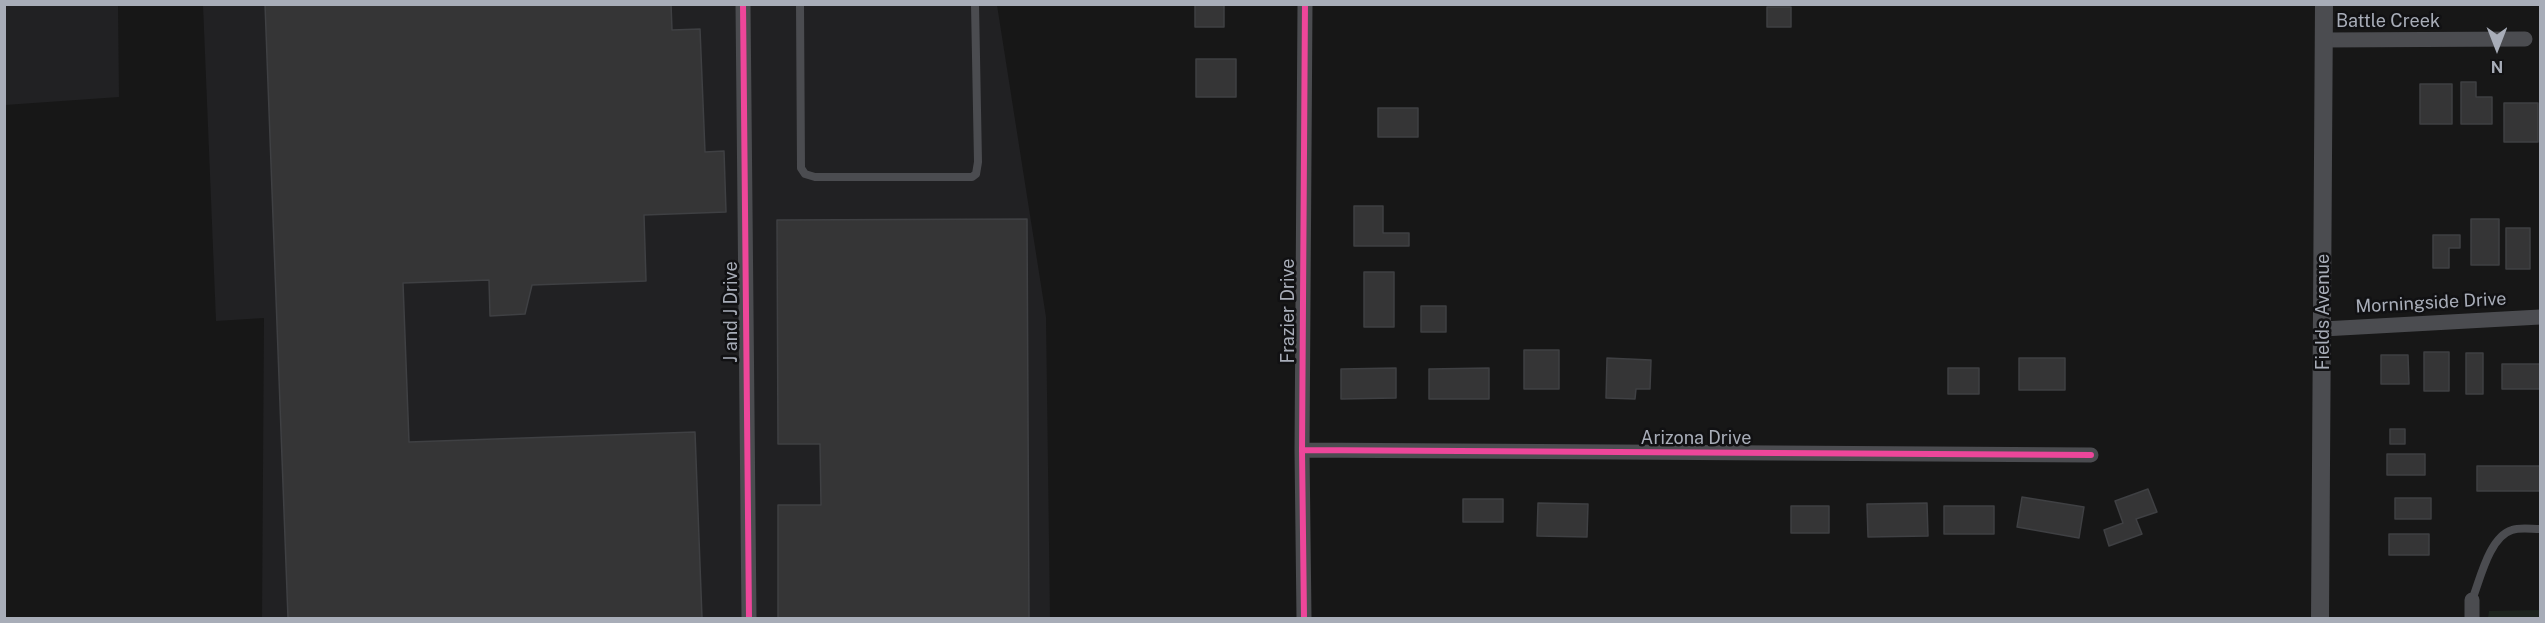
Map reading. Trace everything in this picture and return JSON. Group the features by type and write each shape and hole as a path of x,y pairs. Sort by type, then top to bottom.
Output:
{"street":[{"name":"J and J Drive","path":"743,4 749,618"},
{"name":"Frazier Drive","path":"1304,618 1302,450 1305,4"},
{"name":"Fields Avenue","path":"2320,618 2324,4"},
{"name":"Battle Creek","path":"2323,40 2525,39"},
{"name":"Morningside Drive","path":"2323,329 2541,317"},
{"name":"Arizona Drive","path":"1302,450 2091,455"},
{"path":"2472,600 2472,618"}],"lane":[{"path":"800,4 801,168 805,174 972,177 976,174 978,162 975,4"},
{"path":"2472,600 2494,546 2504,533 2514,529 2541,529"}],"shaded area":[{"path":"5,4 118,5 119,97 5,105"},
{"path":"203,5 997,5 1046,317 1050,618 262,618 264,318 216,321"},
{"path":"2540,610 2540,618 2488,618 2489,611"}],"building":[{"path":"265,4 671,4 672,30 700,29 705,152 724,151 726,212 644,215 646,281 532,285 525,314 490,316 489,280 403,283 409,442 695,432 702,618 288,618"},
{"path":"1195,4 1224,4 1224,27 1195,27"},
{"path":"1767,7 1791,7 1791,27 1767,27"},
{"path":"1196,59 1236,59 1236,97 1196,97"},
{"path":"2461,82 2476,82 2476,97 2492,97 2492,124 2461,124"},
{"path":"2420,84 2452,84 2452,124 2420,124"},
{"path":"2504,103 2538,103 2538,142 2504,142"},
{"path":"1378,108 1418,108 1418,137 1378,137"},
{"path":"1354,206 1383,206 1383,233 1409,233 1409,246 1354,246"},
{"path":"1027,219 1029,618 778,618 778,505 821,505 820,444 778,444 777,220"},
{"path":"2471,219 2499,219 2499,265 2471,265"},
{"path":"2506,228 2530,228 2530,269 2506,269"},
{"path":"2433,235 2460,235 2460,248 2449,248 2449,268 2433,268"},
{"path":"1364,272 1394,272 1394,327 1364,327"},
{"path":"1421,306 1446,306 1446,332 1421,332"},
{"path":"1524,350 1559,350 1559,389 1524,389"},
{"path":"2424,352 2449,352 2449,391 2424,391"},
{"path":"2466,353 2483,353 2483,394 2466,394"},
{"path":"2381,355 2408,355 2409,384 2381,384"},
{"path":"1607,358 1651,360 1650,389 1636,389 1635,399 1606,398"},
{"path":"2019,358 2065,358 2065,390 2019,390"},
{"path":"2502,364 2540,364 2540,389 2502,389"},
{"path":"1396,368 1396,398 1341,399 1341,369"},
{"path":"1489,368 1489,399 1429,399 1429,369"},
{"path":"1948,368 1979,368 1979,394 1948,394"},
{"path":"2390,429 2405,429 2405,444 2390,444"},
{"path":"2387,454 2425,454 2425,475 2387,475"},
{"path":"2477,466 2540,466 2540,491 2477,491"},
{"path":"2148,489 2157,512 2136,519 2142,534 2109,546 2104,530 2123,523 2115,501"},
{"path":"2022,497 2084,507 2079,538 2017,527"},
{"path":"2395,498 2431,498 2431,519 2395,519"},
{"path":"1463,499 1503,499 1503,522 1463,522"},
{"path":"1538,503 1588,504 1587,537 1537,536"},
{"path":"1927,503 1928,536 1868,537 1867,504"},
{"path":"1791,506 1829,506 1829,533 1791,533"},
{"path":"1944,506 1994,506 1994,534 1944,534"},
{"path":"2389,534 2429,534 2429,555 2389,555"}],"cycle path":[{"path":"743,4 749,618"},
{"path":"1304,618 1302,450 1305,4"},
{"path":"1302,450 2091,455"}]}
